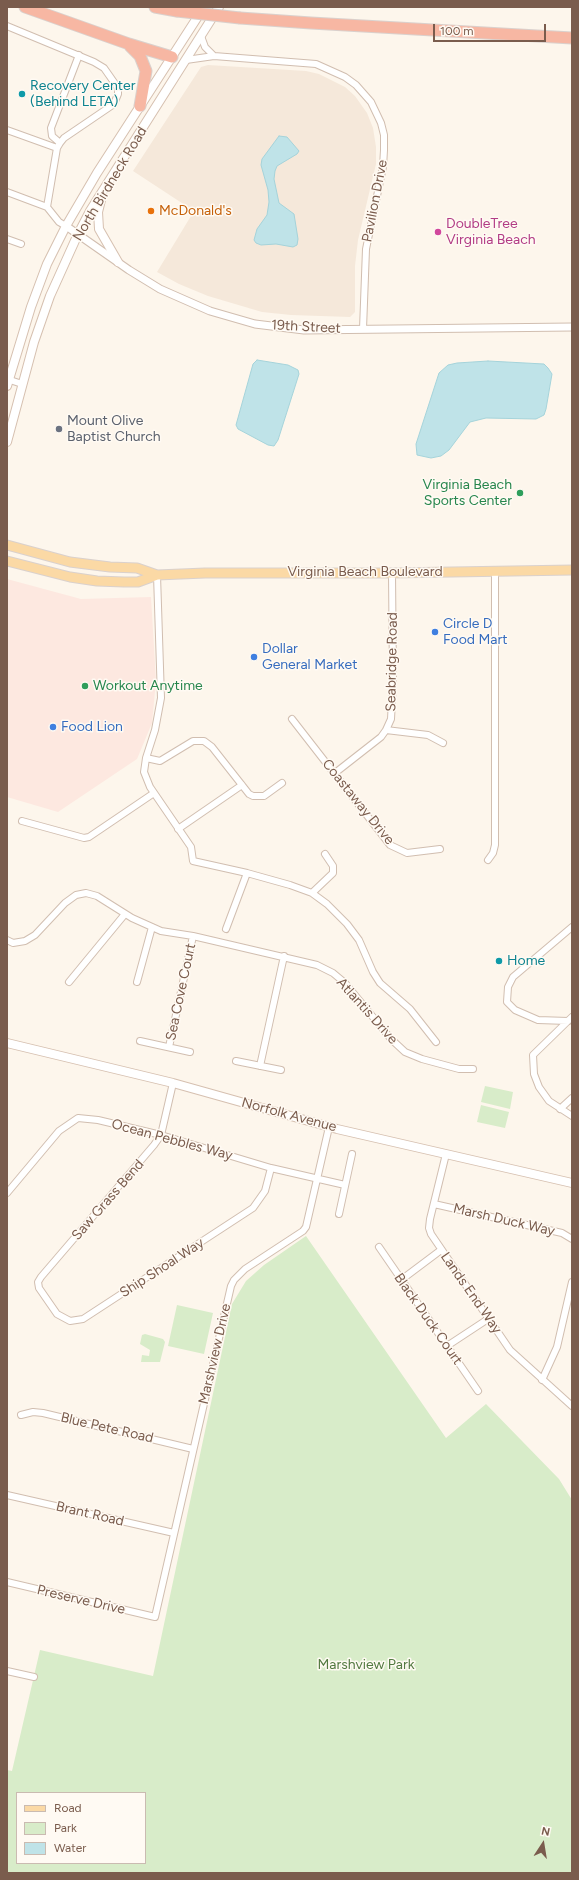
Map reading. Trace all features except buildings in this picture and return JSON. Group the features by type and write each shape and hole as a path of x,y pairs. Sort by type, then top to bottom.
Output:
{"highway":[{"path":"25,7 128,44 172,57"},
{"path":"155,7 240,18 572,38"},
{"path":"128,44 140,56 146,71 140,106"}],"main road":[{"name":"North Birdneck Road","path":"8,381 31,307 47,264 66,226 97,173 204,7"},
{"name":"North Birdneck Road","path":"7,442 34,342 50,296 78,234 104,189 219,7"},
{"name":"Pavilion Drive","path":"172,57 186,60"},
{"path":"104,189 98,212 99,227 118,262"},
{"name":"Virginia Beach Boulevard","path":"7,545 70,562 98,566 137,568 157,575"},
{"name":"Virginia Beach Boulevard","path":"7,561 56,574 97,580 138,582 157,575 256,572 392,573 572,570"},
{"name":"Norfolk Avenue","path":"7,1043 173,1083 329,1127 572,1183"}],"street":[{"path":"7,26 79,55 104,68 117,85 118,94 114,104 64,138 58,146 47,207"},
{"path":"201,36 205,47 214,56"},
{"path":"58,146 52,136 51,128 79,55"},
{"name":"Pavilion Drive","path":"186,60 214,56 316,64 345,77 356,85 371,102 377,112 384,135 383,168 368,230 363,329"},
{"path":"7,130 58,146"},
{"path":"7,192 47,207 59,222 66,226"},
{"name":"19th Street","path":"66,226 144,280 177,298 230,318 304,330 572,327"},
{"path":"7,239 21,244"},
{"path":"8,381 22,384"},
{"path":"488,860 493,853 495,845 495,572"},
{"name":"Seabridge Road","path":"335,773 386,730 391,719 393,681 392,573"},
{"path":"157,575 161,698 155,730 146,758 144,772 147,782 191,847 193,861 247,873 290,885 312,893 327,904 347,924 360,940 373,972 380,983 410,1009 436,1042"},
{"name":"Coastaway Drive","path":"292,719 395,848 407,853 440,849"},
{"path":"386,730 428,735 443,743"},
{"path":"146,758 160,761 193,741 204,741 212,747 250,794 258,797 267,794 282,782"},
{"path":"178,829 242,785"},
{"path":"22,821 84,838 89,837 154,793"},
{"path":"312,893 333,873 334,866 325,854"},
{"path":"226,929 247,873"},
{"name":"Atlantis Drive","path":"10,942 25,941 35,935 65,903 76,895 86,893 97,896 125,914 161,932 193,936 284,956 317,965 333,973 345,983 391,1039 405,1052 422,1059 459,1070 473,1069"},
{"path":"69,982 125,914"},
{"path":"137,982 152,927"},
{"path":"570,1019 538,1020 515,1010 507,1002 508,987 513,977 572,927"},
{"name":"Sea Cove Court","path":"169,1047 193,936"},
{"path":"260,1066 284,956"},
{"path":"570,1019 533,1055 534,1074 539,1086 549,1101 572,1116"},
{"path":"140,1041 190,1052"},
{"path":"236,1061 281,1070"},
{"name":"Saw Grass Bend","path":"39,1288 38,1282 41,1277 140,1163 160,1135 173,1083"},
{"path":"560,1109 572,1098"},
{"name":"Ocean Pebbles Way","path":"7,1193 59,1131 78,1118 98,1120 160,1135 271,1168 345,1185"},
{"name":"Marshview Drive","path":"155,1617 231,1286 234,1280 246,1269 306,1227 329,1127"},
{"path":"339,1214 352,1154"},
{"name":"Lands End Way","path":"446,1154 429,1228 441,1250 510,1350 572,1406"},
{"name":"Ship Shoal Way","path":"39,1288 57,1314 70,1321 82,1319 252,1208 265,1191 271,1168"},
{"name":"Marsh Duck Way","path":"434,1204 562,1233 572,1239"},
{"name":"Black Duck Court","path":"379,1248 478,1391"},
{"path":"401,1280 441,1250"},
{"path":"542,1380 557,1346 572,1282"},
{"path":"446,1346 488,1318"},
{"name":"Blue Pete Road","path":"21,1414 33,1412 43,1413 193,1449"},
{"name":"Brant Road","path":"7,1495 174,1532"},
{"name":"Preserve Drive","path":"7,1582 155,1617"},
{"path":"7,1671 34,1677"}],"shaded area":[{"path":"208,65 306,71 319,74 345,87 355,96 367,113 373,128 376,147 376,164 358,240 355,266 355,312 350,317 291,315 262,312 208,296 179,284 157,272 194,211 133,171 201,67"},
{"path":"7,579 81,599 151,597 156,681 152,723 137,759 58,812 7,797"}],"green space":[{"path":"485,1086 513,1092 510,1109 481,1102"},
{"path":"481,1105 509,1112 505,1128 477,1122"},
{"name":"Marshview Park","path":"306,1236 446,1438 486,1404 559,1479 572,1500 572,1873 7,1873 7,1770 12,1771 40,1650 153,1676 232,1304 246,1281 264,1265"},
{"path":"177,1305 213,1313 204,1354 168,1346"},
{"path":"145,1334 163,1339 165,1342 160,1362 141,1362 142,1355 149,1356 150,1350 140,1344 142,1335"}],"water":[{"path":"279,136 287,137 299,151 297,154 277,166 274,179 279,203 294,214 298,239 297,245 293,247 276,244 261,245 256,243 254,240 257,229 267,215 269,202 268,190 261,165 262,159"},
{"path":"257,360 288,365 298,370 299,374 278,440 274,446 268,445 238,429 236,425 253,364"},
{"path":"488,361 544,364 552,374 544,415 536,419 486,418 470,422 449,450 441,456 431,458 417,455 416,444 439,373 448,365"}],"place":[{"name":"Recovery Center (Behind LETA)","path":"22,94"},
{"name":"McDonald's","path":"151,211"},
{"name":"DoubleTree Virginia Beach","path":"438,232"},
{"name":"Mount Olive Baptist Church","path":"59,429"},
{"name":"Virginia Beach Sports Center","path":"520,493"},
{"name":"Circle D Food Mart","path":"435,632"},
{"name":"Dollar General Market","path":"254,657"},
{"name":"Workout Anytime","path":"85,686"},
{"name":"Food Lion","path":"53,727"},
{"name":"Home","path":"499,961"}]}
